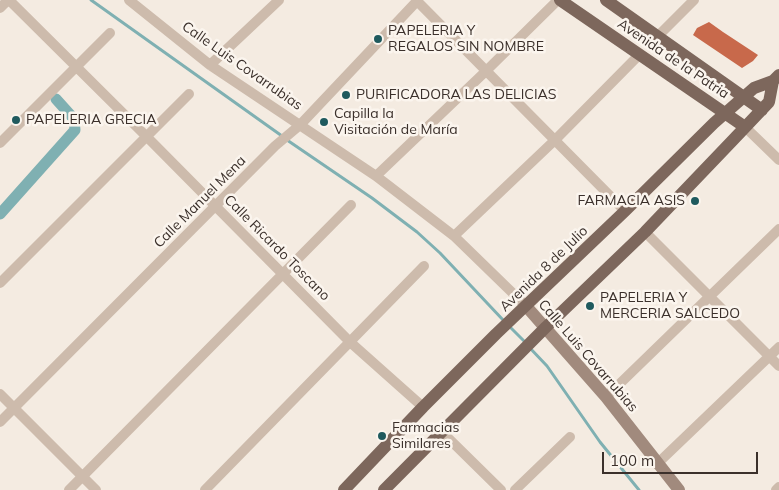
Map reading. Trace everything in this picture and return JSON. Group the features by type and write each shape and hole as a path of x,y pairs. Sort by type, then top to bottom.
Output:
{"main road":[{"name":"Avenida de la Patria","path":"559,0 745,127"},
{"name":"Avenida de la Patria","path":"606,0 762,110"},
{"name":"Avenida 8 de Julio","path":"344,490 496,334 726,113 754,88 776,78"},
{"name":"Avenida 8 de Julio","path":"384,490 546,327 645,232 762,110 769,102 776,78"}],"street":[{"path":"0,8 8,0"},
{"name":"Calle Ricardo Toscano","path":"8,0 283,272 350,342 423,407"},
{"path":"210,65 279,0"},
{"path":"417,0 625,212"},
{"name":"Calle Manuel Mena","path":"0,422 275,146 298,126 417,0"},
{"path":"376,176 559,0"},
{"path":"658,36 694,0"},
{"name":"Calle Luis Covarrubias","path":"133,1 210,65 298,126 376,176 454,236 546,327 606,397 680,490"},
{"path":"0,143 110,33"},
{"path":"454,236 555,140 639,55"},
{"path":"0,284 189,94"},
{"path":"745,127 779,160"},
{"path":"69,490 351,205"},
{"path":"606,397 779,228"},
{"path":"645,232 779,366"},
{"path":"205,490 424,266"},
{"path":"658,463 779,347"},
{"path":"0,394 96,490"},
{"path":"442,432 501,490"},
{"path":"515,490 570,437"},
{"path":"776,490 779,487"}],"building":[{"path":"709,22 758,55 753,61 742,68 693,35 697,28"}],"waterway":[{"path":"91,0 282,136"},
{"path":"0,214 75,130 74,119 56,99"},
{"path":"287,140 372,198 417,232 440,253 504,321"},
{"path":"508,325 525,342"},
{"path":"529,347 547,366 600,442 639,490"}],"place":[{"name":"PAPELERIA Y REGALOS SIN NOMBRE","path":"378,39"},
{"name":"PURIFICADORA LAS DELICIAS","path":"346,95"},
{"name":"PAPELERIA GRECIA","path":"16,120"},
{"name":"Capilla la Visitación de María","path":"324,122"},
{"name":"FARMACIA ASIS","path":"695,201"},
{"name":"PAPELERIA Y MERCERIA SALCEDO","path":"590,306"},
{"name":"Farmacias Similares","path":"382,436"}]}
